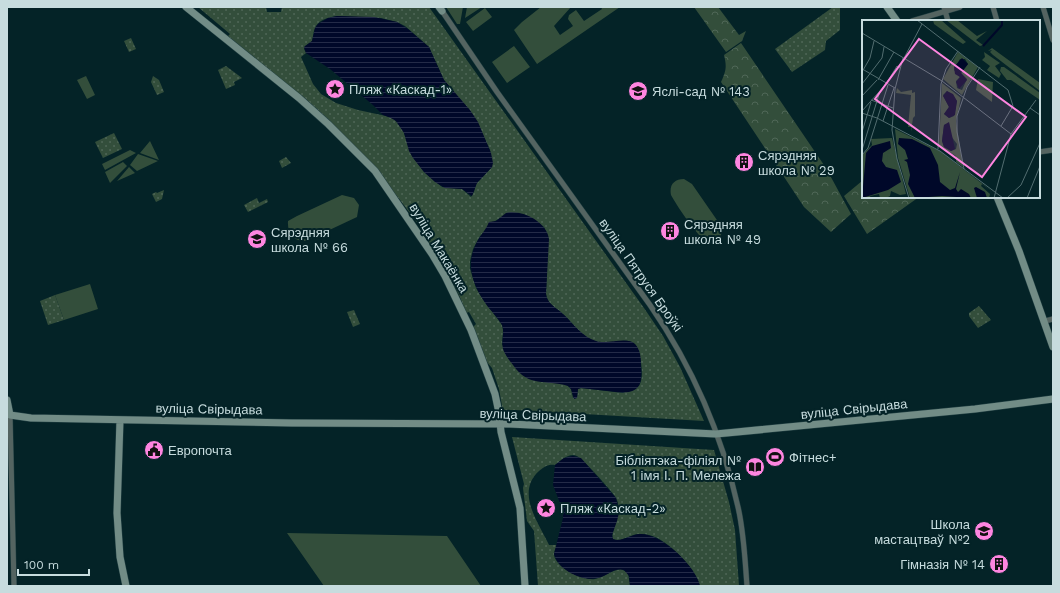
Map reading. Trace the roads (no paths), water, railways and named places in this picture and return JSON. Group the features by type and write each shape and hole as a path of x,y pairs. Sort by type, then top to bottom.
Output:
{"main road":[{"name":"вуліца Макаёнка","path":"186,7 299,98 328,124 375,171 423,239 445,276 471,330 495,394 500,424 520,508 525,586"},
{"path":"887,7 896,20"},
{"path":"997,198 1045,321 1053,348"},
{"name":"вуліца Свірыдава","path":"10,415 31,418 120,420 500,424 716,434 975,409 1053,399"},
{"path":"7,400 10,415"},
{"path":"120,420 117,513 120,557 126,586"}],"street":[{"path":"915,20 944,9 960,7"},
{"path":"993,7 997,20"},
{"path":"1042,7 1053,40"},
{"name":"вуліца Пятруся Броўкі","path":"441,8 497,92 668,331 684,360 700,393 721,446 738,507 744,554 746,586"},
{"path":"944,9 948,20"},
{"path":"1040,152 1053,150"},
{"path":"1045,321 1053,319"},
{"path":"10,415 14,586"}],"water":[{"path":"337,16 374,17 397,22 408,29 429,47 444,80 470,110 478,122 491,153 493,163 492,167 477,183 472,196 462,189 445,188 435,182 424,172 413,158 409,151 404,133 396,121 383,115 330,69 306,53 304,47 312,41 315,28 318,24 328,18"},
{"path":"506,213 519,213 533,218 544,227 547,233 549,239 546,294 550,303 582,333 591,339 601,342 627,341 637,346 641,361 641,376 640,383 634,391 622,392 581,388 578,389 577,398 574,399 571,389 568,386 531,380 519,372 509,359 503,349 502,325 479,293 471,270 472,254 478,239 486,229 489,222 496,221"},
{"path":"573,456 581,458 616,498 619,513 612,535 613,539 619,540 640,534 658,539 685,560 692,569 700,586 630,586 629,576 624,570 620,569 592,579 572,574 560,565 554,554 563,518 563,511 553,485 555,465 564,458"}],"place":[{"name":"Пляж «Каскад-1»","path":"335,89"},
{"name":"Яслі-сад № 143","path":"638,91"},
{"name":"Сярэдняя школа № 29","path":"744,162"},
{"name":"Сярэдняя школа № 49","path":"670,231"},
{"name":"Сярэдняя школа № 66","path":"257,239"},
{"name":"Европочта","path":"154,450"},
{"name":"Фітнес+","path":"775,457"},
{"name":"Бібліятэка-філіял № 1 імя І. П. Мележа","path":"755,467"},
{"name":"Пляж «Каскад-2»","path":"546,508"},
{"name":"Школа мастацтваў №2","path":"984,531"},
{"name":"Гімназія № 14","path":"999,564"}]}
